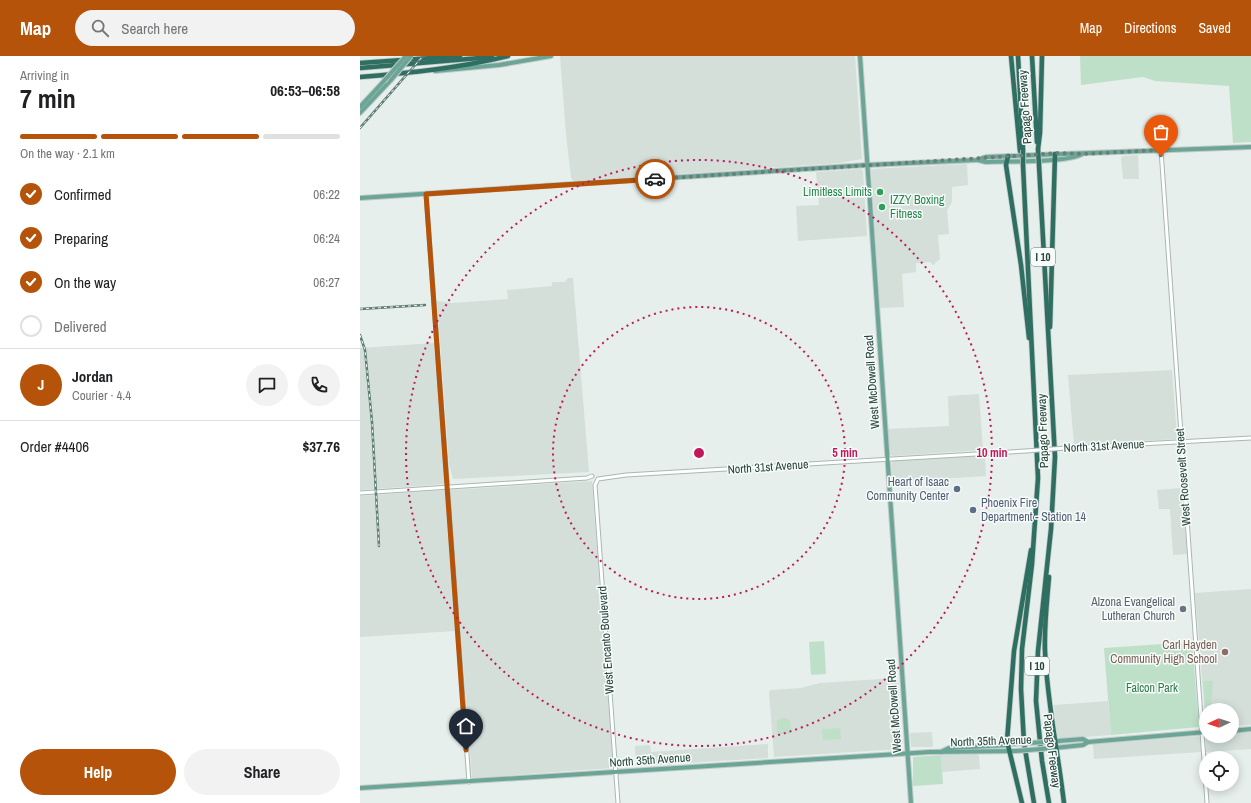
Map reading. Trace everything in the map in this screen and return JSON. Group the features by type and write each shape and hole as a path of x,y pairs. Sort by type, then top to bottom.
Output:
{"highway":[{"path":"360,62 418,56"},
{"path":"360,62 460,56"},
{"path":"360,68 502,56"},
{"path":"360,77 416,72 485,62 508,56"},
{"name":"Papago Freeway","path":"1018,57 1021,150 1034,366 1038,478 1036,528 1022,649 1021,672 1024,743 1034,803"},
{"name":"Papago Freeway","path":"1033,57 1055,457 1052,529 1038,641 1036,684 1038,736 1049,803"},
{"path":"1038,149 1040,133 1042,57"},
{"path":"1011,58 1021,150"},
{"path":"1049,348 1056,156"},
{"path":"1007,159 1034,366"},
{"path":"1022,803 1010,744 1009,693 1014,651 1036,528"},
{"path":"1052,529 1045,649 1054,742 1064,803"}],"main road":[{"path":"360,107 406,56"},
{"path":"360,113 411,56"},
{"path":"416,72 499,65 551,56"},
{"name":"West McDowell Road","path":"860,56 911,803"},
{"path":"360,117 381,91"},
{"path":"360,198 867,165 977,160 986,157 1007,159 1056,156 1076,157 1083,154 1251,147"},
{"path":"1239,730 1251,729"},
{"name":"North 35th Avenue","path":"940,752 949,748 1083,740 1088,742 1199,733"},
{"name":"North 35th Avenue","path":"360,788 940,752 1011,752 1084,745 1088,742"}],"street":[{"name":"West Roosevelt Street","path":"1160,150 1202,703"},
{"path":"426,194 469,782"},
{"name":"North 31st Avenue","path":"598,479 887,458 1251,438"},
{"path":"360,493 587,478 592,476"},
{"name":"West Encanto Boulevard","path":"598,479 595,485 618,803"},
{"name":"West Roosevelt Street","path":"1204,743 1207,803"}],"shaded area":[{"path":"560,56 855,56 862,159 840,163 574,181 571,178 566,134"},
{"path":"1138,155 1139,179 1123,179 1121,158 1123,156"},
{"path":"967,164 968,185 952,187 952,202 947,210 949,234 938,235 940,259 933,265 930,262 916,263 916,272 902,274 904,307 880,308 871,169"},
{"path":"861,169 863,171 867,236 798,241 796,206 819,205 816,172"},
{"path":"568,278 573,278 589,472 453,479 449,464 437,301 452,303 508,299 507,290 552,286 552,282 565,282"},
{"path":"434,343 444,484 360,490 360,348"},
{"path":"1172,370 1176,439 1074,445 1068,375"},
{"path":"979,394 983,450 893,456 890,454 888,429 949,426 948,396"},
{"path":"985,455 986,476 892,482 891,464 893,461"},
{"path":"592,481 613,765 611,768 472,778 450,490"},
{"path":"1180,488 1182,490 1187,554 1173,555 1170,509 1159,509 1157,490"},
{"path":"446,490 455,631 360,637 360,496"},
{"name":"Carl Hayden Community High School","path":"1251,589 1251,725 1239,726 1239,703 1204,703 1195,593"},
{"path":"896,678 898,680 902,749 774,757 769,692 771,690 801,688 820,683"},
{"path":"1108,701 1111,735 1061,739 1057,737 1054,705"},
{"path":"932,732 933,747 911,747 910,733"},
{"path":"1251,732 1251,749 1206,751 1206,743 1239,743 1239,733"},
{"path":"1198,736 1201,751 1094,759 1093,745"},
{"path":"768,744 768,758 636,766 635,746 650,745 651,752"},
{"path":"977,754 979,756 980,769 942,772 941,755"}],"green space":[{"path":"1080,56 1251,56 1251,142 1233,143 1229,86 1155,81 1143,77 1081,85"},
{"path":"824,641 826,674 811,675 809,642"},
{"name":"Falcon Park","path":"1192,642 1199,727 1111,735 1104,648"},
{"path":"1203,681 1213,681 1211,703 1205,703"},
{"path":"781,718 786,718 790,721 790,734 777,734 777,721"},
{"path":"840,728 841,739 823,740 822,729"},
{"path":"941,755 943,784 913,786 913,757"}],"railway":[{"path":"360,128 423,56"},
{"path":"360,309 425,305"},
{"path":"360,335 365,350 372,422 379,546"}],"way so far":[{"path":"655,179 867,165 977,160 986,157 1059,153 1083,154 1160,150 1161,156"}],"place":[{"name":"Limitless Limits","path":"880,192"},
{"name":"IZZY Boxing Fitness","path":"882,207"},
{"name":"Heart of Isaac Community Center","path":"957,489"},
{"name":"Phoenix Fire Department - Station 14","path":"973,510"},
{"name":"Alzona Evangelical Lutheran Church","path":"1183,609"},
{"name":"Carl Hayden Community High School","path":"1225,652"}],"route":[{"path":"466,750 450,505 426,194 655,179"}]}
